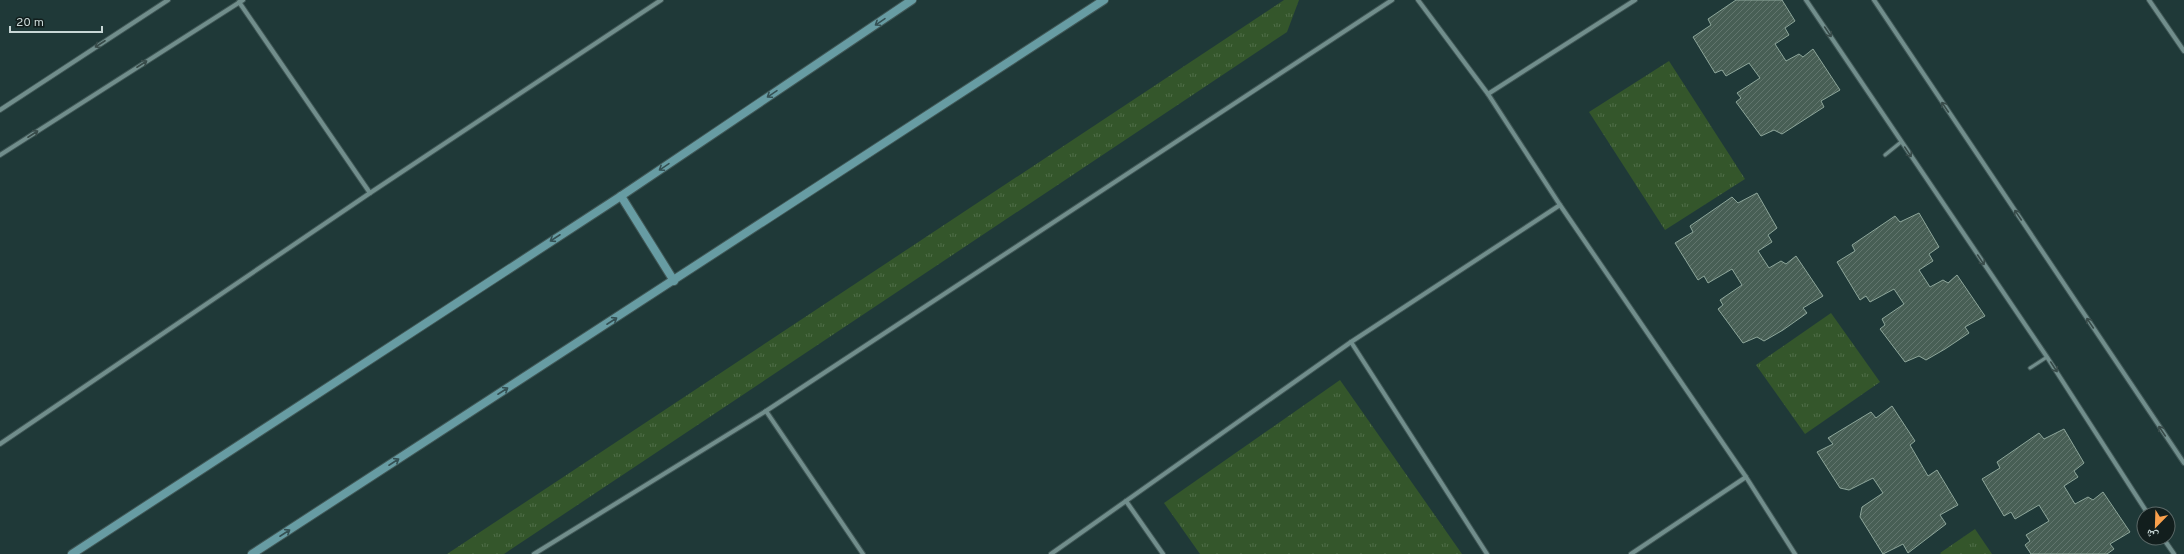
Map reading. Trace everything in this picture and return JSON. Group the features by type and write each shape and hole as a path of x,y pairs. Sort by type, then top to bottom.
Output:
{"main road":[{"path":"72,554 620,196 912,0"},
{"path":"252,554 1104,0"},
{"path":"620,196 674,281"}],"street":[{"path":"0,110 168,0"},
{"path":"0,444 370,193 661,0"},
{"path":"534,554 766,411 1392,0"},
{"path":"1418,0 1488,94 1560,205 1746,477 1795,554"},
{"path":"1488,94 1635,0"},
{"path":"1806,0 2047,357 2143,506"},
{"path":"1874,0 2182,457 2184,463"},
{"path":"2149,0 2184,51"},
{"path":"0,155 241,1 370,193"},
{"path":"1051,554 1351,342 1560,205"},
{"path":"1351,342 1487,554"},
{"path":"766,411 863,554"},
{"path":"1631,554 1746,477"},
{"path":"1126,501 1163,554"}],"lane":[{"path":"1885,155 1901,142"},
{"path":"2030,368 2047,357"}],"green space":[{"path":"1284,0 1299,0 1287,32 504,554 447,554"},
{"path":"1669,61 1745,179 1665,230 1589,112"},
{"path":"1831,313 1880,382 1805,434 1756,365"},
{"path":"1340,380 1462,554 1200,554 1164,503"},
{"path":"1975,529 1992,554 1940,553"}],"building":[{"path":"1736,0 1782,0 1795,21 1785,28 1789,35 1775,44 1786,61 1799,54 1803,57 1813,49 1840,90 1821,101 1824,107 1782,134 1774,130 1761,136 1736,102 1741,98 1737,93 1760,78 1749,63 1726,76 1722,70 1715,73 1693,37 1711,25 1708,19"},
{"path":"1757,193 1777,228 1768,235 1772,242 1758,251 1769,268 1781,261 1786,264 1796,256 1823,296 1803,308 1807,313 1783,330 1764,341 1757,337 1743,343 1718,309 1723,305 1720,300 1742,285 1732,269 1708,283 1704,276 1698,280 1675,243 1693,232 1690,226 1732,197 1738,203"},
{"path":"1919,213 1939,247 1929,254 1933,261 1919,270 1930,287 1943,280 1948,283 1957,275 1985,316 1965,327 1969,333 1926,360 1919,356 1905,362 1880,329 1885,325 1882,319 1904,304 1894,289 1870,302 1866,296 1860,300 1837,262 1855,251 1852,245 1895,216 1900,222"},
{"path":"1892,406 1915,441 1910,445 1928,476 1937,470 1958,505 1940,515 1946,524 1908,553 1903,544 1883,554 1860,517 1862,507 1883,493 1873,478 1849,490 1840,488 1817,452 1833,444 1828,438 1871,412 1876,418"},
{"path":"2064,429 2084,463 2074,471 2078,477 2064,486 2075,504 2088,497 2093,500 2103,492 2130,532 2110,544 2114,549 2107,554 2031,554 2025,545 2030,541 2026,535 2049,521 2039,505 2015,519 2011,512 2004,516 1982,479 2000,468 1997,462 2039,433 2044,439"}]}
